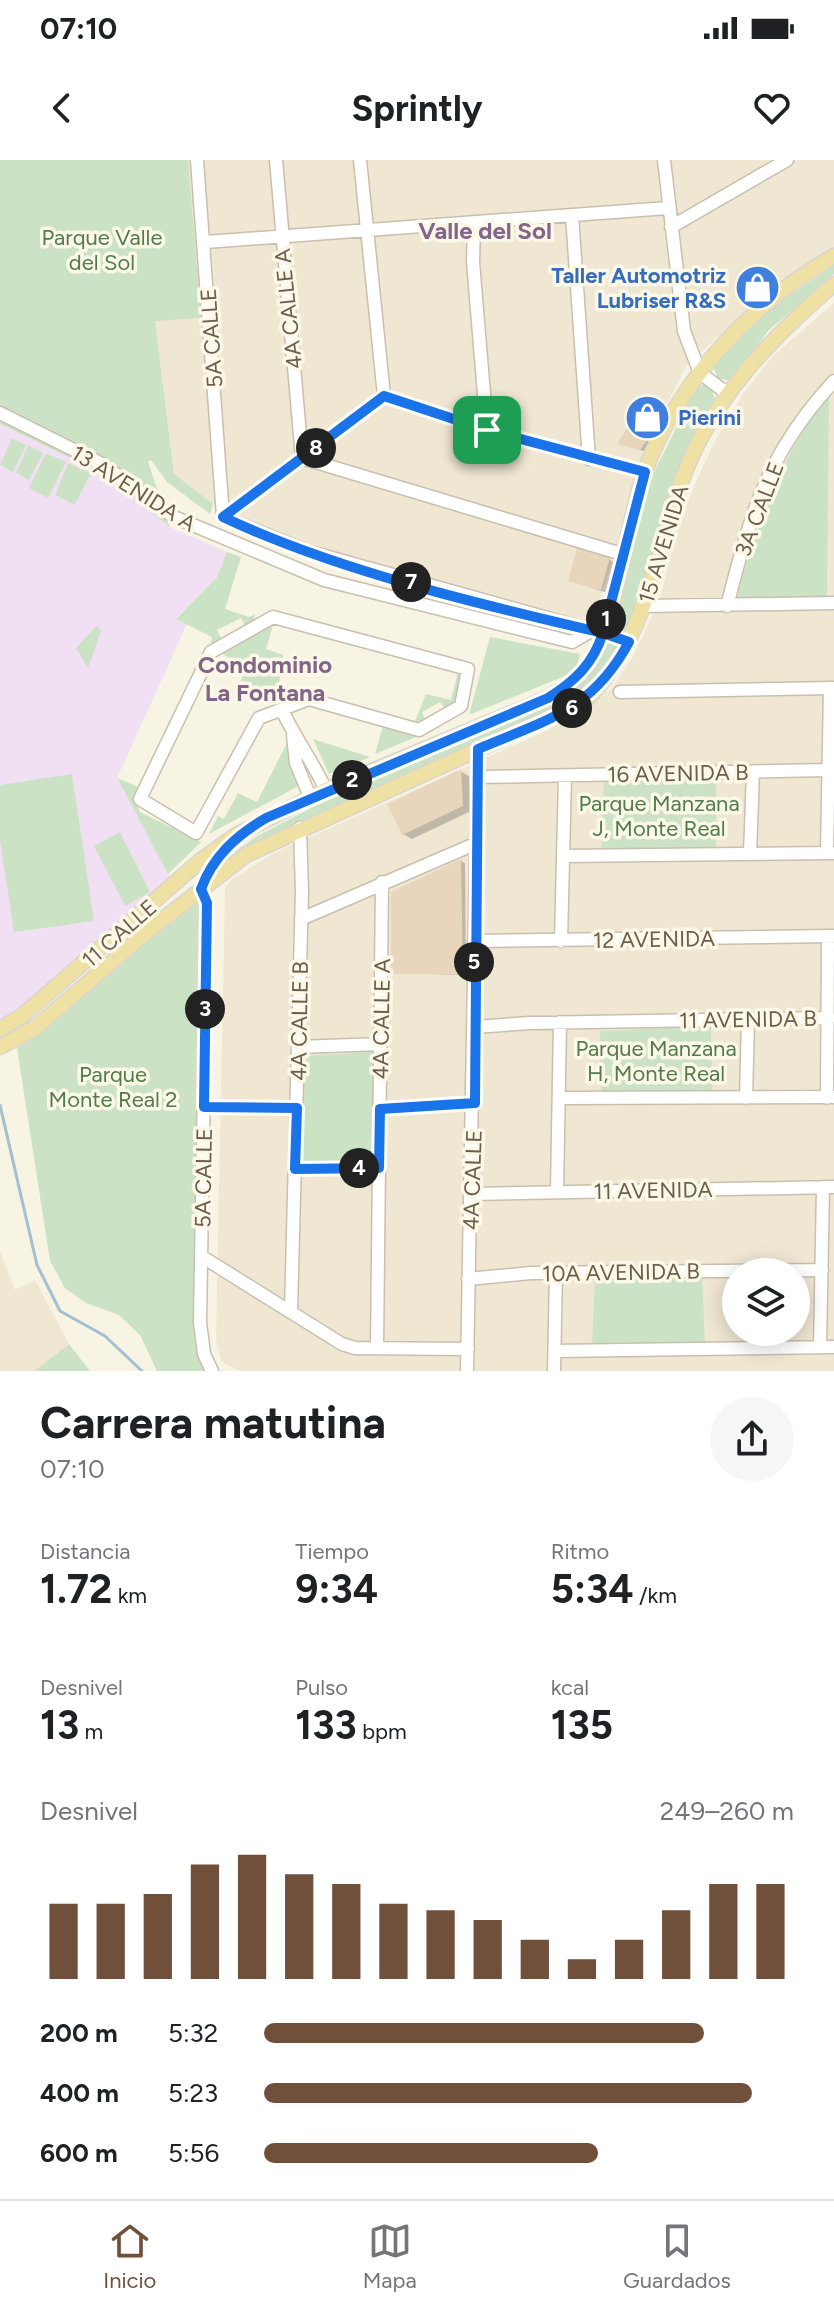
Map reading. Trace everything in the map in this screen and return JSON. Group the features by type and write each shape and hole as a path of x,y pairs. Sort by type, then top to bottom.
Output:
{"main road":[{"name":"15 AVENIDA","path":"236,835 308,793 391,763 548,698 572,683 586,668 645,472 662,431 700,373 746,320 834,256"},
{"name":"15 AVENIDA","path":"201,889 246,855 300,828 585,701 616,667 629,642 644,606 683,479 702,435 728,394 779,331 834,284"},
{"path":"597,632 629,642"},
{"path":"201,889 206,875 236,835"},
{"name":"11 CALLE","path":"0,1029 22,1016 200,861 236,835"},
{"name":"11 CALLE","path":"0,1047 35,1028 201,889"}],"street":[{"name":"5A CALLE","path":"197,160 223,517"},
{"name":"4A CALLE A","path":"276,160 302,458"},
{"path":"360,160 384,396"},
{"path":"664,160 684,331 700,373 728,394"},
{"path":"760,160 761,175"},
{"path":"671,227 787,160"},
{"path":"205,242 668,208"},
{"path":"572,215 589,459"},
{"path":"474,223 473,262 487,430"},
{"name":"3A CALLE","path":"727,606 744,541 767,475 799,418 834,381"},
{"path":"384,396 487,430 645,472"},
{"path":"223,517 384,396"},
{"name":"13 AVENIDA A","path":"0,413 102,464 174,517 324,580 572,642 597,632"},
{"path":"302,458 622,554"},
{"path":"223,517 307,551 597,632"},
{"path":"644,606 834,603"},
{"path":"273,617 470,671 461,706 419,730 312,699 282,710 257,720 198,833 140,801 211,652 273,617"},
{"path":"563,856 830,853 828,770 832,688 620,692"},
{"path":"282,710 293,735 312,757 324,786"},
{"path":"293,735 296,763 308,793"},
{"name":"4A CALLE","path":"467,1371 475,1103 478,749"},
{"name":"16 AVENIDA B","path":"479,777 828,770"},
{"path":"750,854 753,772"},
{"path":"561,941 565,776"},
{"name":"4A CALLE B","path":"291,1311 301,919 300,828"},
{"path":"301,919 477,843"},
{"name":"4A CALLE A","path":"377,1348 382,882"},
{"name":"5A CALLE","path":"201,889 207,903 201,1340 212,1371"},
{"path":"559,1098 830,1098 831,936"},
{"name":"12 AVENIDA","path":"474,941 831,936"},
{"name":"11 AVENIDA B","path":"475,1027 560,1022 829,1018"},
{"path":"746,1098 748,1019"},
{"path":"557,1191 560,1022"},
{"path":"298,1047 381,1044"},
{"path":"380,1109 475,1103"},
{"path":"204,1107 297,1108"},
{"path":"295,1169 379,1168"},
{"path":"820,1347 828,1187"},
{"name":"11 AVENIDA","path":"471,1194 828,1187"},
{"path":"201,1256 342,1344 377,1348 468,1349"},
{"name":"10A AVENIDA B","path":"810,1270 822,1270"},
{"name":"10A AVENIDA B","path":"468,1279 556,1272 722,1271"},
{"path":"554,1371 556,1272"},
{"path":"555,1351 834,1347"}],"shaded area":[{"path":"188,160 834,160 834,250 757,301 686,366 659,420 593,620 582,624 264,532 213,504 174,475 154,315"},
{"path":"834,303 834,1371 239,1371 221,1361 216,1339 225,888 231,880 272,854 550,729 612,688 632,658 659,602 675,537 694,486 716,439 743,394 772,357"},
{"path":"0,424 99,472 170,527 227,552 217,577 176,618 187,624 117,778 171,879 21,1012 0,1020"},
{"path":"0,1251 15,1290 35,1280 69,1344 34,1371 0,1371"}],"green space":[{"name":"Parque Valle del Sol","path":"0,160 188,160 201,318 155,321 174,474 213,504 210,514 167,482 151,460 148,462 170,527 99,472 0,424"},
{"path":"834,265 834,274 769,330 730,380 718,379 713,366 753,321"},
{"path":"706,385 713,392 715,403 628,632 610,626 653,474 697,386"},
{"path":"829,391 827,598 737,599 752,543 772,490 797,440"},
{"path":"12,438 26,445 13,472 0,465"},
{"path":"28,446 43,453 29,480 16,473"},
{"path":"46,453 66,462 48,498 29,488"},
{"path":"68,463 91,473 75,505 55,495"},
{"path":"227,552 241,557 225,609 249,617 255,614 253,624 246,627 241,618 217,630 222,639 211,645 212,637 176,619 217,577"},
{"path":"97,625 101,631 88,668 76,648"},
{"path":"273,625 266,649 283,655 278,693 294,698 276,706 238,687 247,666 220,653"},
{"path":"490,637 580,654 577,667 570,674 469,715"},
{"path":"608,641 620,645 613,661 584,694 223,869 237,850 257,836 325,801 548,705 584,678 598,662"},
{"path":"458,672 464,675 455,705 446,709 440,702 422,712 425,719 420,724 415,721 426,694 451,700"},
{"path":"384,723 421,735 375,754"},
{"path":"289,739 306,782 209,834 218,816 224,819 238,793 257,802"},
{"path":"313,739 370,757 329,774"},
{"path":"72,774 94,921 14,932 0,840 0,785"},
{"path":"117,778 141,788 136,801 140,812 201,842 168,874"},
{"name":"Parque Manzana J, Monte Real","path":"716,778 716,849 601,852 604,781"},
{"path":"120,832 150,892 125,906 94,846"},
{"name":"Parque Monte Real 2","path":"206,894 199,1339 212,1371 157,1371 140,1335 119,1315 86,1303 65,1288 50,1261 17,1048 150,932"},
{"name":"Parque Manzana H, Monte Real","path":"711,1026 712,1093 601,1094 600,1031"},
{"path":"374,1052 373,1162 303,1161 305,1056"},
{"path":"702,1274 705,1345 592,1345 595,1276"},
{"path":"69,1344 90,1371 34,1371"}],"building":[{"name":"Taller Automotriz Lubriser R&S","path":"754,276 768,293 761,299 747,283"},
{"path":"643,402 663,418 640,450 617,444"},
{"path":"577,548 610,557 601,590 568,581"},
{"path":"461,769 463,806 402,835 387,804"},
{"path":"461,859 463,974 391,974 391,892"}],"waterway":[{"path":"0,1105 37,1265 60,1311 105,1336 142,1371"}],"place":[{"name":"Taller Automotriz Lubriser R&S","path":"757,288"},
{"name":"Pierini","path":"647,417"}],"district":[{"name":"Valle del Sol","path":"485,231"},
{"name":"Condominio La Fontana","path":"265,679"}],"route":[{"path":"487,430 384,396 223,517 307,551 405,581 603,633 629,642 616,667 585,701 478,749 475,1103 380,1109 379,1168 295,1169 297,1108 204,1107 207,899 201,889 206,875 236,835 266,818 548,698 572,683 598,648 603,633 622,554 645,472 487,430"}]}
